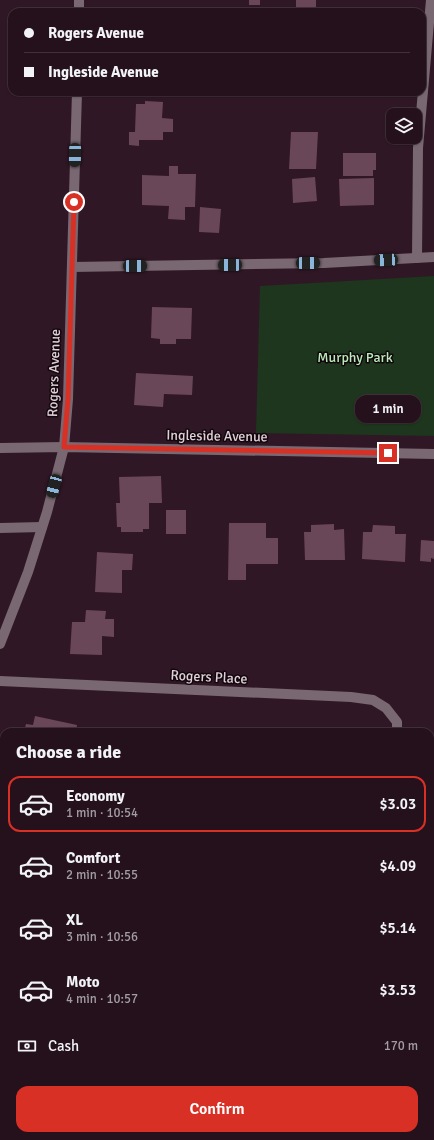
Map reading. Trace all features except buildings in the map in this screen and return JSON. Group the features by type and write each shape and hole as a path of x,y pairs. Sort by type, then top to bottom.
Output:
{"street":[{"path":"426,57 431,0"},
{"name":"Rogers Avenue","path":"0,644 28,572 64,447 68,399 76,96"},
{"path":"417,258 418,148 423,96"},
{"path":"72,267 324,263 434,257"},
{"name":"Ingleside Avenue","path":"0,448 64,447 434,454"},
{"path":"0,528 42,527"},
{"name":"Rogers Place","path":"0,681 351,697 372,700 386,708 397,722 397,728"}],"green space":[{"name":"Murphy Park","path":"434,276 434,436 256,433 260,286"}],"route":[{"path":"74,202 68,399 64,447 388,453"}]}
